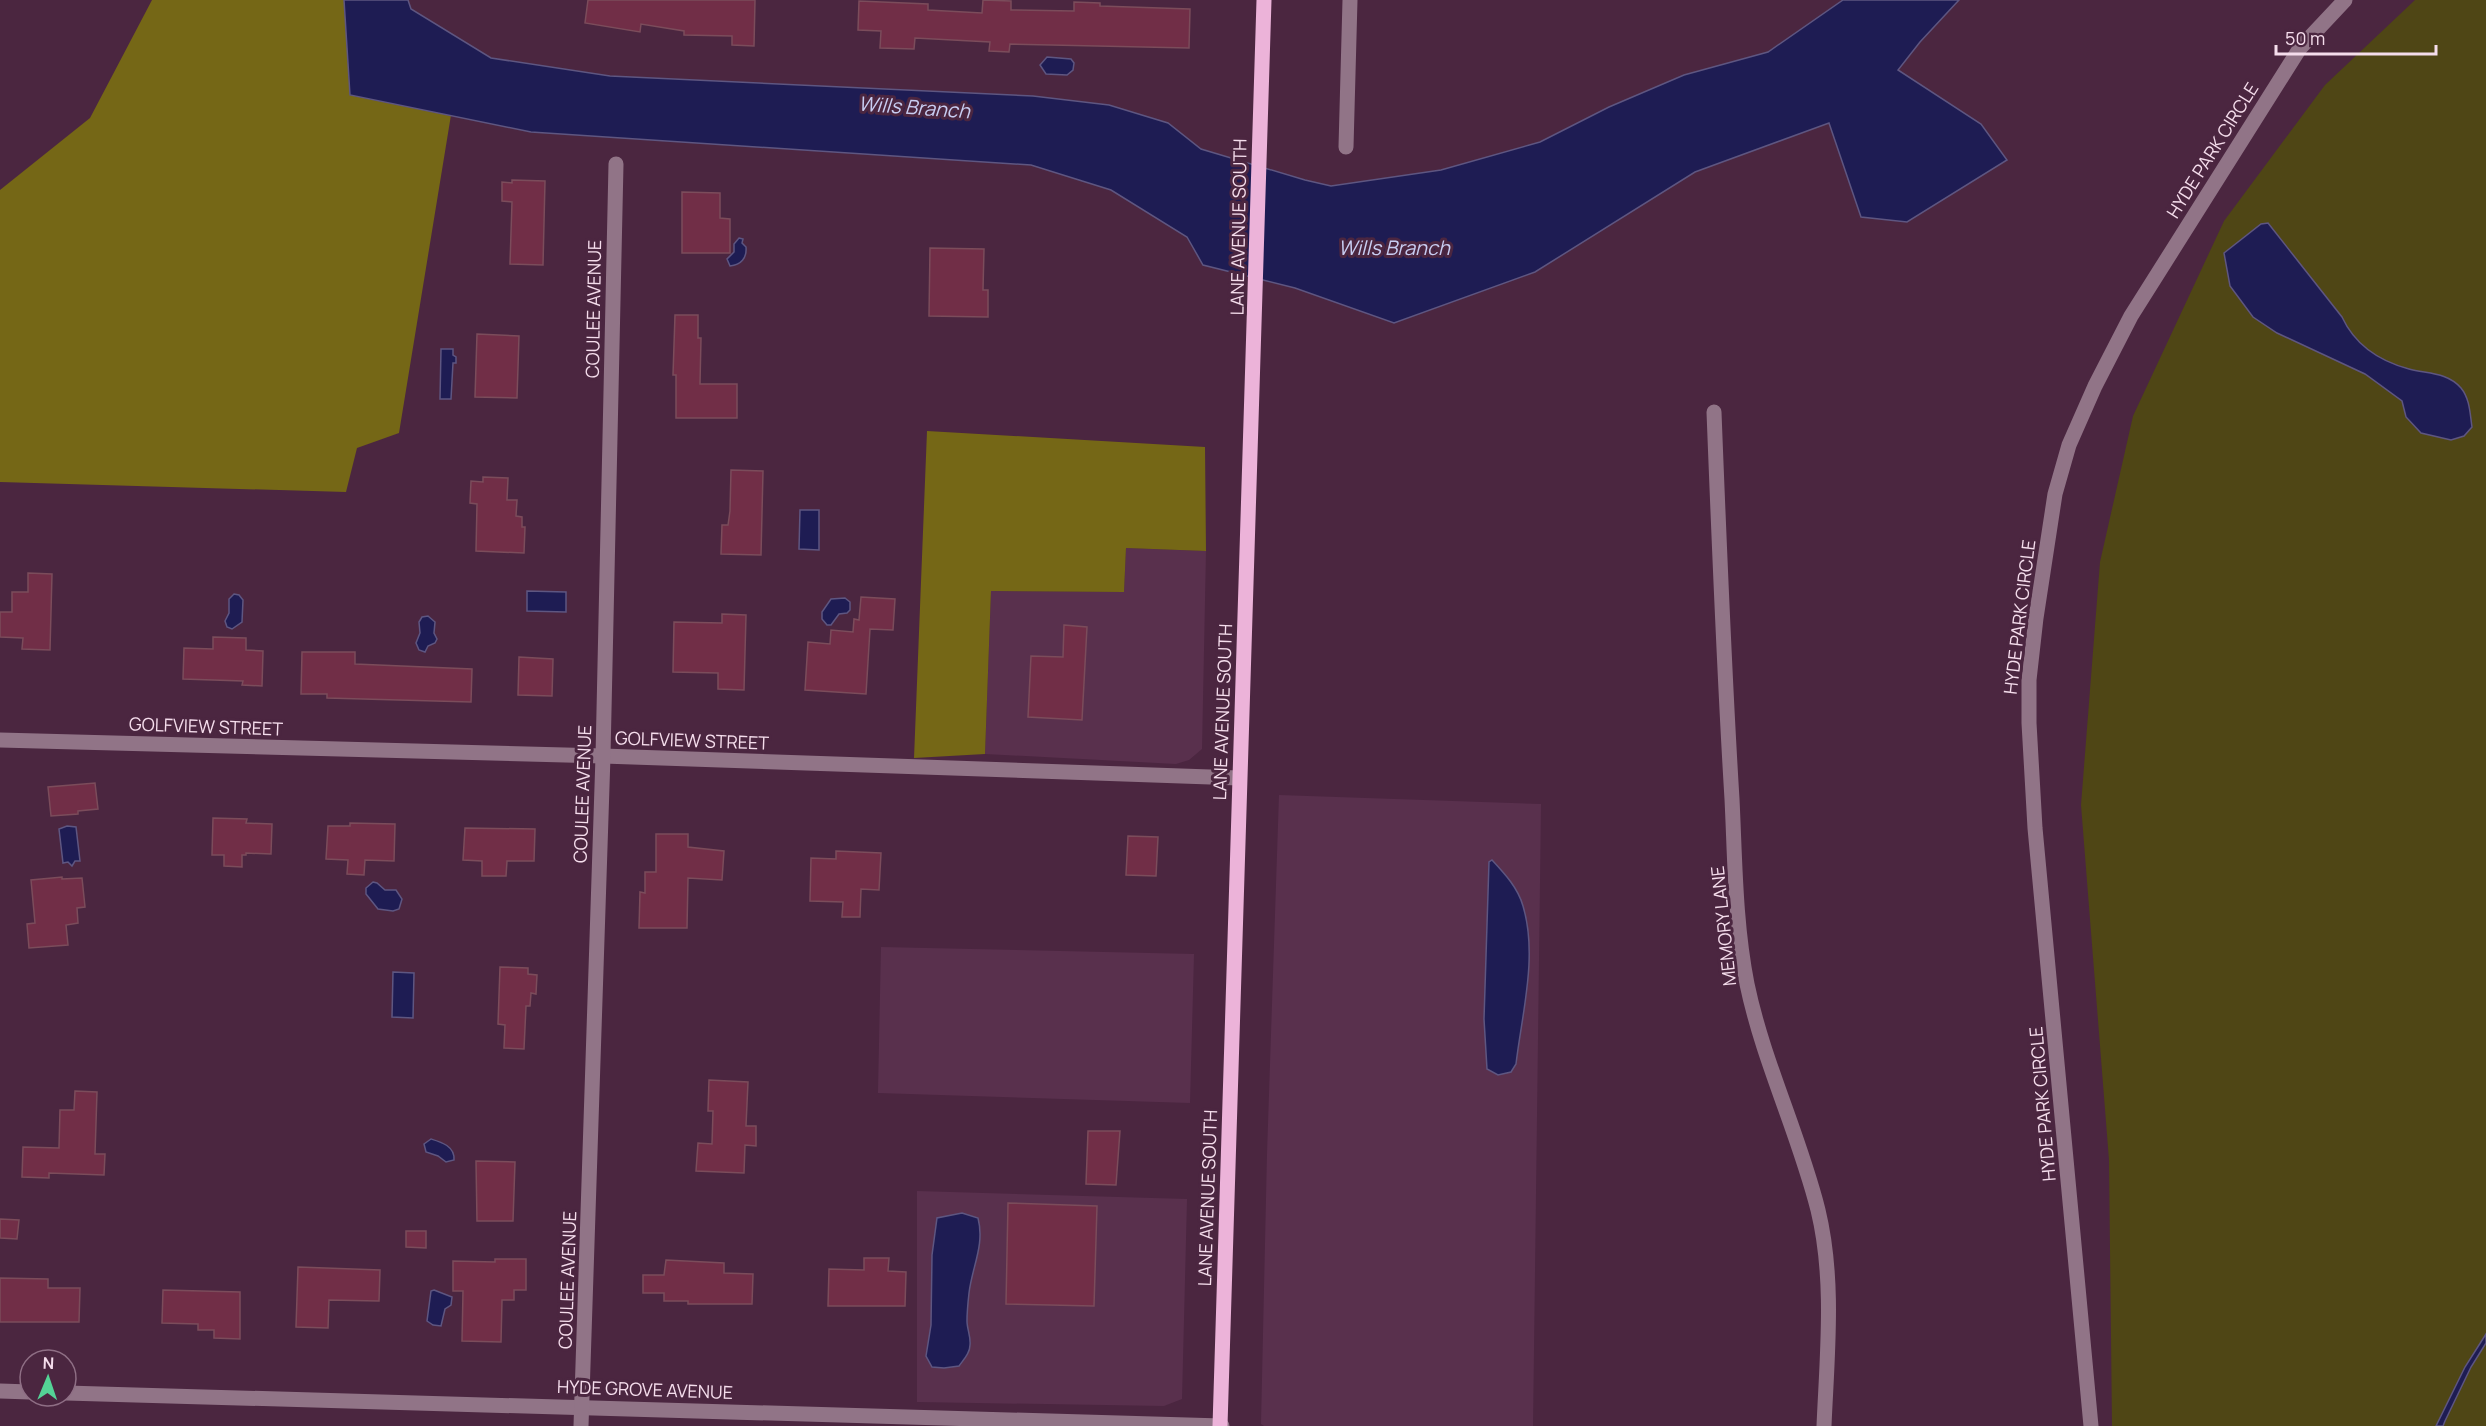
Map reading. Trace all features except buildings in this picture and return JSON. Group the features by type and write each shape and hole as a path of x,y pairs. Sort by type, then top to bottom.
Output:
{"main road":[{"name":"LANE AVENUE SOUTH","path":"1221,1426 1264,0"}],"street":[{"path":"1346,147 1350,0"},
{"name":"HYDE PARK CIRCLE","path":"2091,1426 2035,828 2029,723 2029,680 2036,618 2055,494 2073,435 2131,316 2300,48 2345,0"},
{"name":"COULEE AVENUE","path":"581,1426 603,756 616,164"},
{"name":"MEMORY LANE","path":"1714,412 1727,726 1739,913 1748,984 1776,1083 1818,1209 1824,1244 1828,1319 1824,1426"},
{"name":"GOLFVIEW STREET","path":"0,740 603,756 1239,778"},
{"path":"0,1391 18,1392"},
{"name":"HYDE GROVE AVENUE","path":"78,1393 1221,1426"}],"shaded area":[{"path":"152,0 344,0 350,95 451,115 399,433 357,448 346,492 0,482 0,190 90,118"},
{"path":"2415,0 2486,0 2486,1426 2112,1426 2109,1160 2081,805 2100,562 2133,416 2224,221 2325,85"},
{"path":"927,431 1205,447 1206,551 1126,548 1124,592 991,591 985,754 914,758"},
{"path":"1126,548 1206,551 1202,749 1189,760 1176,764 985,754 991,591 1124,592"},
{"path":"1279,795 1541,804 1533,1426 1264,1426 1261,1424"},
{"path":"881,947 1194,954 1190,1103 878,1093"},
{"path":"917,1191 1187,1199 1182,1399 1164,1406 917,1402"}],"water":[{"name":"Wills Branch","path":"344,0 408,0 411,9 491,58 610,76 1033,96 1109,105 1168,123 1201,149 1331,186 1441,170 1540,142 1609,107 1684,75 1768,52 1843,0 1959,0 1920,42 1898,70 1981,124 2007,160 1907,222 1861,217 1829,123 1695,172 1535,272 1394,323 1295,288 1203,265 1187,237 1111,190 1031,165 531,132 350,95"},
{"path":"1047,57 1071,59 1074,63 1073,70 1067,75 1046,74 1040,65"},
{"path":"2268,223 2361,344 2398,366 2443,376 2461,388 2468,402 2472,427 2464,436 2451,440 2421,433 2406,417 2402,401 2365,374 2277,333 2253,317 2230,286 2224,253 2261,224"},
{"path":"739,238 743,239 742,243 746,247 744,258 730,266 727,259 734,252 734,244"},
{"path":"441,349 453,349 453,355 456,357 456,363 453,363 451,399 440,399"},
{"path":"800,510 819,510 819,550 799,549"},
{"path":"527,591 566,592 566,612 527,611"},
{"path":"234,594 239,595 243,600 242,622 232,629 227,627 225,621 229,613 229,599"},
{"path":"845,598 850,602 850,610 839,614 831,625 827,625 822,619 822,612 831,599"},
{"path":"428,616 435,622 434,633 437,639 435,643 428,646 425,652 419,650 416,643 420,633 419,622 422,617"},
{"path":"67,826 76,827 80,861 75,861 72,866 68,862 63,863 59,829"},
{"path":"1492,860 1521,899 1529,945 1527,985 1516,1064 1511,1072 1498,1075 1487,1069 1484,1019 1489,862"},
{"path":"373,882 385,890 396,890 402,899 399,909 393,911 378,909 366,894 366,888"},
{"path":"393,972 414,973 413,1018 392,1017"},
{"path":"431,1139 450,1148 454,1160 446,1162 426,1152 424,1144"},
{"path":"962,1213 978,1218 980,1228 979,1247 968,1307 970,1348 959,1366 932,1367 926,1356 931,1325 932,1255 937,1218"},
{"path":"431,1291 452,1297 451,1305 445,1309 441,1326 427,1321"},
{"path":"2486,1334 2486,1343 2471,1367 2443,1426 2436,1426 2465,1367"}]}
